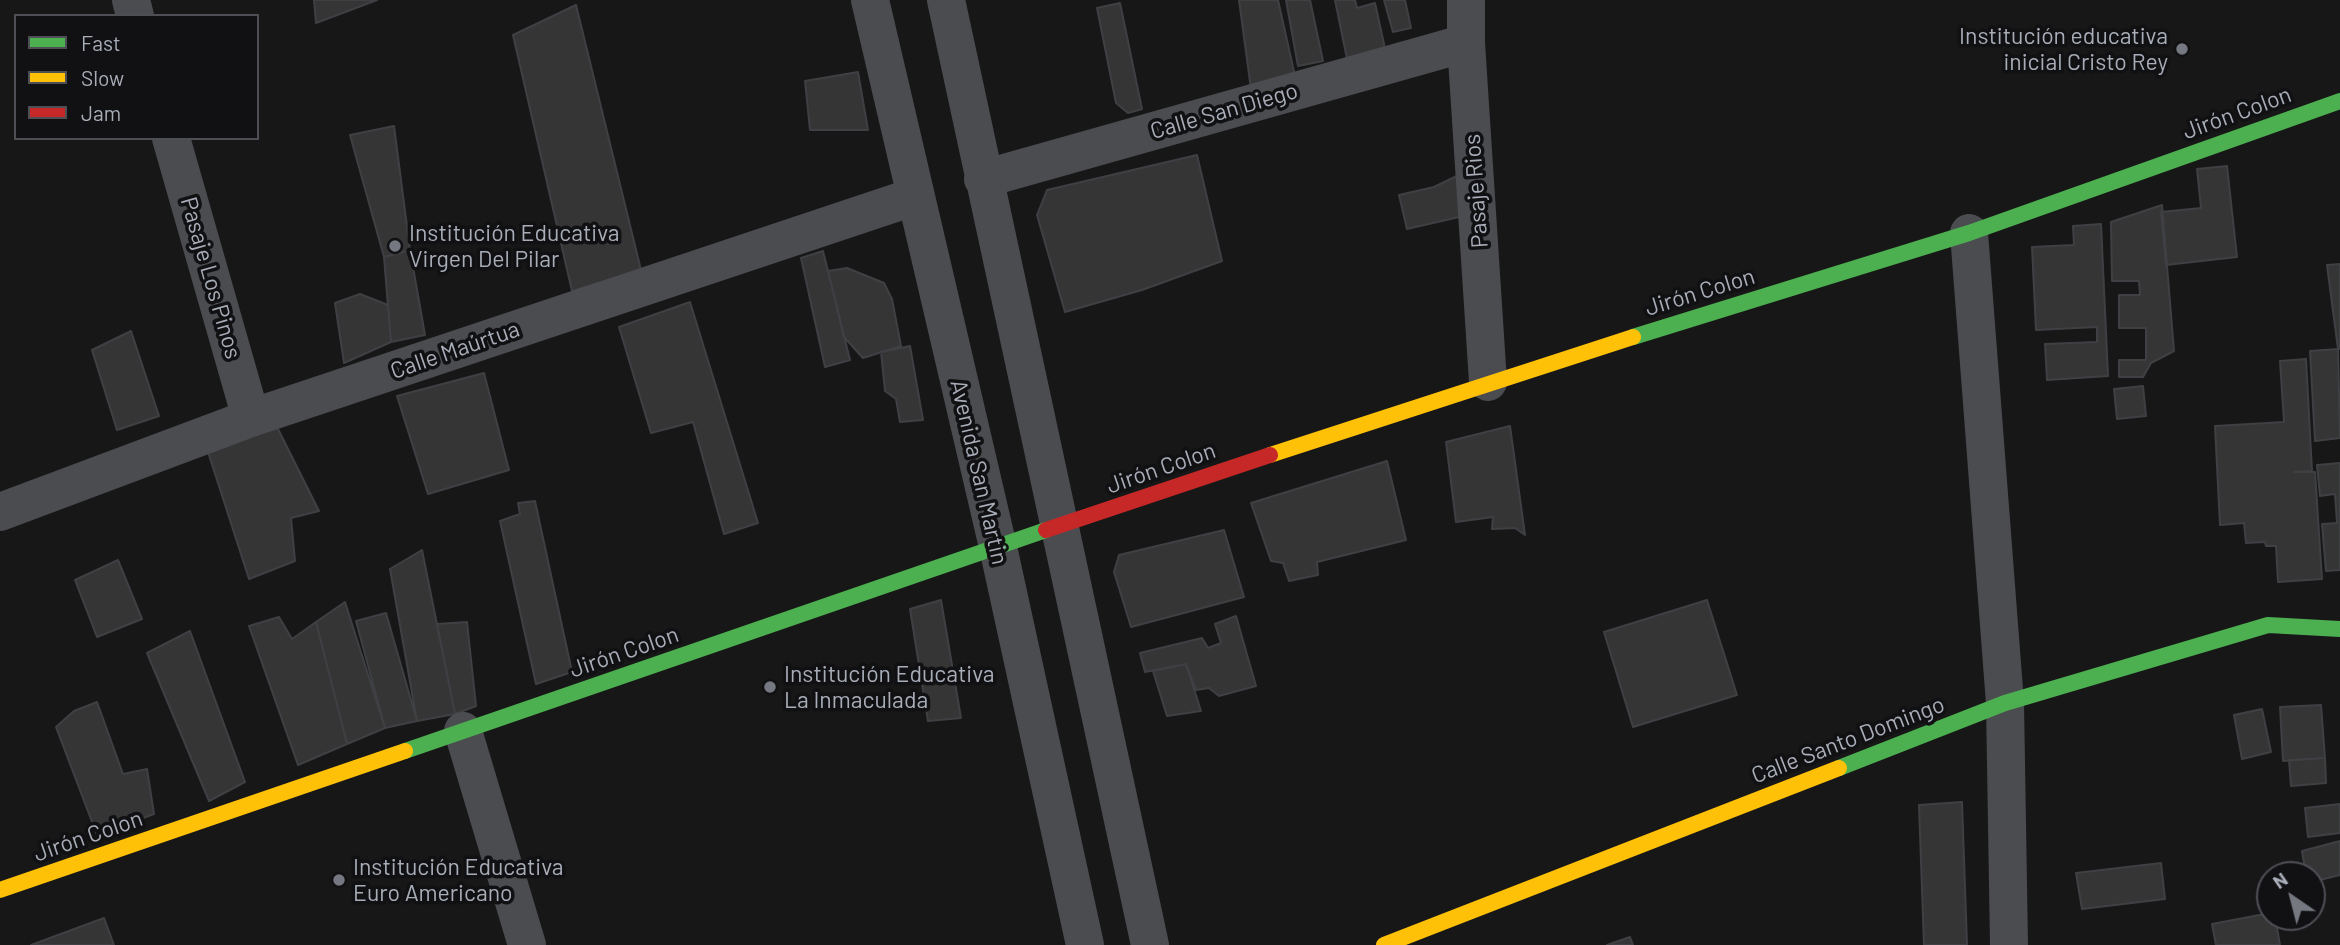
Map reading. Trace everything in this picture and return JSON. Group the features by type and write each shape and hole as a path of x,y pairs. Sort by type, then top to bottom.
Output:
{"street":[{"name":"Avenida San Martin","path":"870,0 913,197 998,548 1085,945"},
{"path":"946,0 1150,945"},
{"name":"Pasaje Rios","path":"1466,0 1466,43 1488,382"},
{"name":"Calle San Diego","path":"983,179 1466,43"},
{"name":"Jirón Colon","path":"0,890 1058,526 1488,382 1969,233 2340,101"},
{"name":"Pasaje Los Pinos","path":"172,140 251,418"},
{"name":"Calle Maúrtua","path":"0,512 251,418 913,197"},
{"path":"1969,233 2005,703 2010,945"},
{"name":"Calle Santo Domingo","path":"1384,945 2005,703 2268,625 2340,629"},
{"path":"463,731 527,945"}],"building":[{"path":"314,0 377,0 316,23"},
{"path":"1239,0 1278,0 1295,76 1251,89"},
{"path":"1286,0 1310,0 1323,61 1298,66"},
{"path":"1335,0 1355,0 1357,8 1375,3 1386,53 1347,59"},
{"path":"1384,0 1405,0 1411,28 1393,32"},
{"path":"1120,3 1142,109 1128,113 1116,103 1097,8"},
{"path":"576,5 641,270 572,291 513,35"},
{"path":"858,72 868,130 810,130 805,81"},
{"path":"394,126 410,250 384,257 350,135"},
{"path":"1197,155 1222,261 1142,290 1065,312 1037,215 1047,190"},
{"path":"2227,166 2237,257 2166,265 2161,212 2201,208 2197,169"},
{"path":"1469,170 1468,215 1407,229 1399,195 1434,187"},
{"path":"2162,205 2174,351 2151,363 2143,377 2119,377 2119,360 2146,360 2146,328 2119,328 2119,295 2140,295 2139,281 2112,281 2111,222"},
{"path":"2101,224 2108,376 2047,380 2045,344 2097,342 2097,327 2036,330 2032,247 2074,245 2073,226"},
{"path":"410,250 425,335 391,342 384,257"},
{"path":"823,251 850,360 825,367 801,258"},
{"path":"2340,264 2340,349 2338,349 2327,265"},
{"path":"847,268 884,283 892,299 901,346 863,358 844,337 828,271"},
{"path":"360,294 388,305 391,342 344,363 335,303"},
{"path":"690,302 758,523 724,534 693,422 651,433 619,327"},
{"path":"131,331 159,416 117,430 92,350"},
{"path":"910,346 923,420 900,422 896,399 885,391 881,352"},
{"path":"2338,349 2340,438 2315,441 2310,351"},
{"path":"2306,359 2312,471 2294,472 2315,472 2322,579 2278,582 2276,546 2266,546 2265,542 2246,543 2244,523 2220,525 2215,426 2284,422 2280,361"},
{"path":"484,373 509,470 428,494 397,396"},
{"path":"2143,386 2146,416 2117,419 2114,389"},
{"path":"276,425 319,511 291,518 295,561 249,579 208,452"},
{"path":"1510,426 1525,535 1515,528 1492,529 1493,517 1456,522 1446,442"},
{"path":"1387,461 1406,540 1317,562 1318,575 1289,581 1283,563 1271,561 1251,503"},
{"path":"2340,463 2340,570 2326,571 2322,524 2337,523 2335,494 2320,496 2317,465"},
{"path":"535,501 572,672 536,684 500,521 520,514 518,503"},
{"path":"1224,530 1244,597 1131,627 1114,572 1119,555"},
{"path":"422,550 455,714 417,721 390,569"},
{"path":"118,560 142,619 97,637 75,580"},
{"path":"941,600 961,718 928,721 910,609"},
{"path":"1707,600 1737,695 1633,727 1604,632"},
{"path":"345,602 385,728 347,744 316,622"},
{"path":"386,613 417,721 385,728 356,621"},
{"path":"1236,616 1256,686 1219,696 1209,688 1196,690 1186,664 1145,672 1140,653 1202,638 1208,648 1221,643 1215,624"},
{"path":"279,617 292,639 316,622 347,744 298,765 249,626"},
{"path":"467,622 476,706 455,714 437,624"},
{"path":"190,631 245,782 209,801 147,653"},
{"path":"1186,664 1201,711 1167,716 1153,671"},
{"path":"97,702 123,774 147,769 154,814 97,835 56,727 74,711"},
{"path":"2321,705 2325,758 2283,761 2280,707"},
{"path":"2262,709 2271,752 2242,759 2234,715"},
{"path":"2325,758 2326,783 2291,786 2289,760"},
{"path":"1962,802 1967,945 1924,945 1919,805"},
{"path":"2340,804 2340,833 2308,837 2305,808"},
{"path":"2340,841 2340,875 2326,878 2326,861 2304,861 2302,851"},
{"path":"2161,863 2165,899 2082,909 2076,873"},
{"path":"2256,916 2256,931 2278,931 2280,945 2216,945 2212,924"},
{"path":"104,918 114,945 31,945"},
{"path":"1630,937 1633,945 1607,945"}],"traffic: fast":[{"path":"1633,337 1969,233 2340,101"},
{"path":"405,751 1046,530"},
{"path":"1839,768 2005,703 2268,625 2340,629"}],"traffic: slow":[{"path":"1270,455 1633,337"},
{"path":"0,890 405,751"},
{"path":"1384,945 1839,768"}],"traffic: jam":[{"path":"1046,530 1270,455"}],"place":[{"name":"Institución educativa inicial Cristo Rey","path":"2182,49"},
{"name":"Institución Educativa Virgen Del Pilar","path":"395,246"},
{"name":"Institución Educativa La Inmaculada","path":"770,687"},
{"name":"Institución Educativa Euro Americano","path":"339,880"}]}
